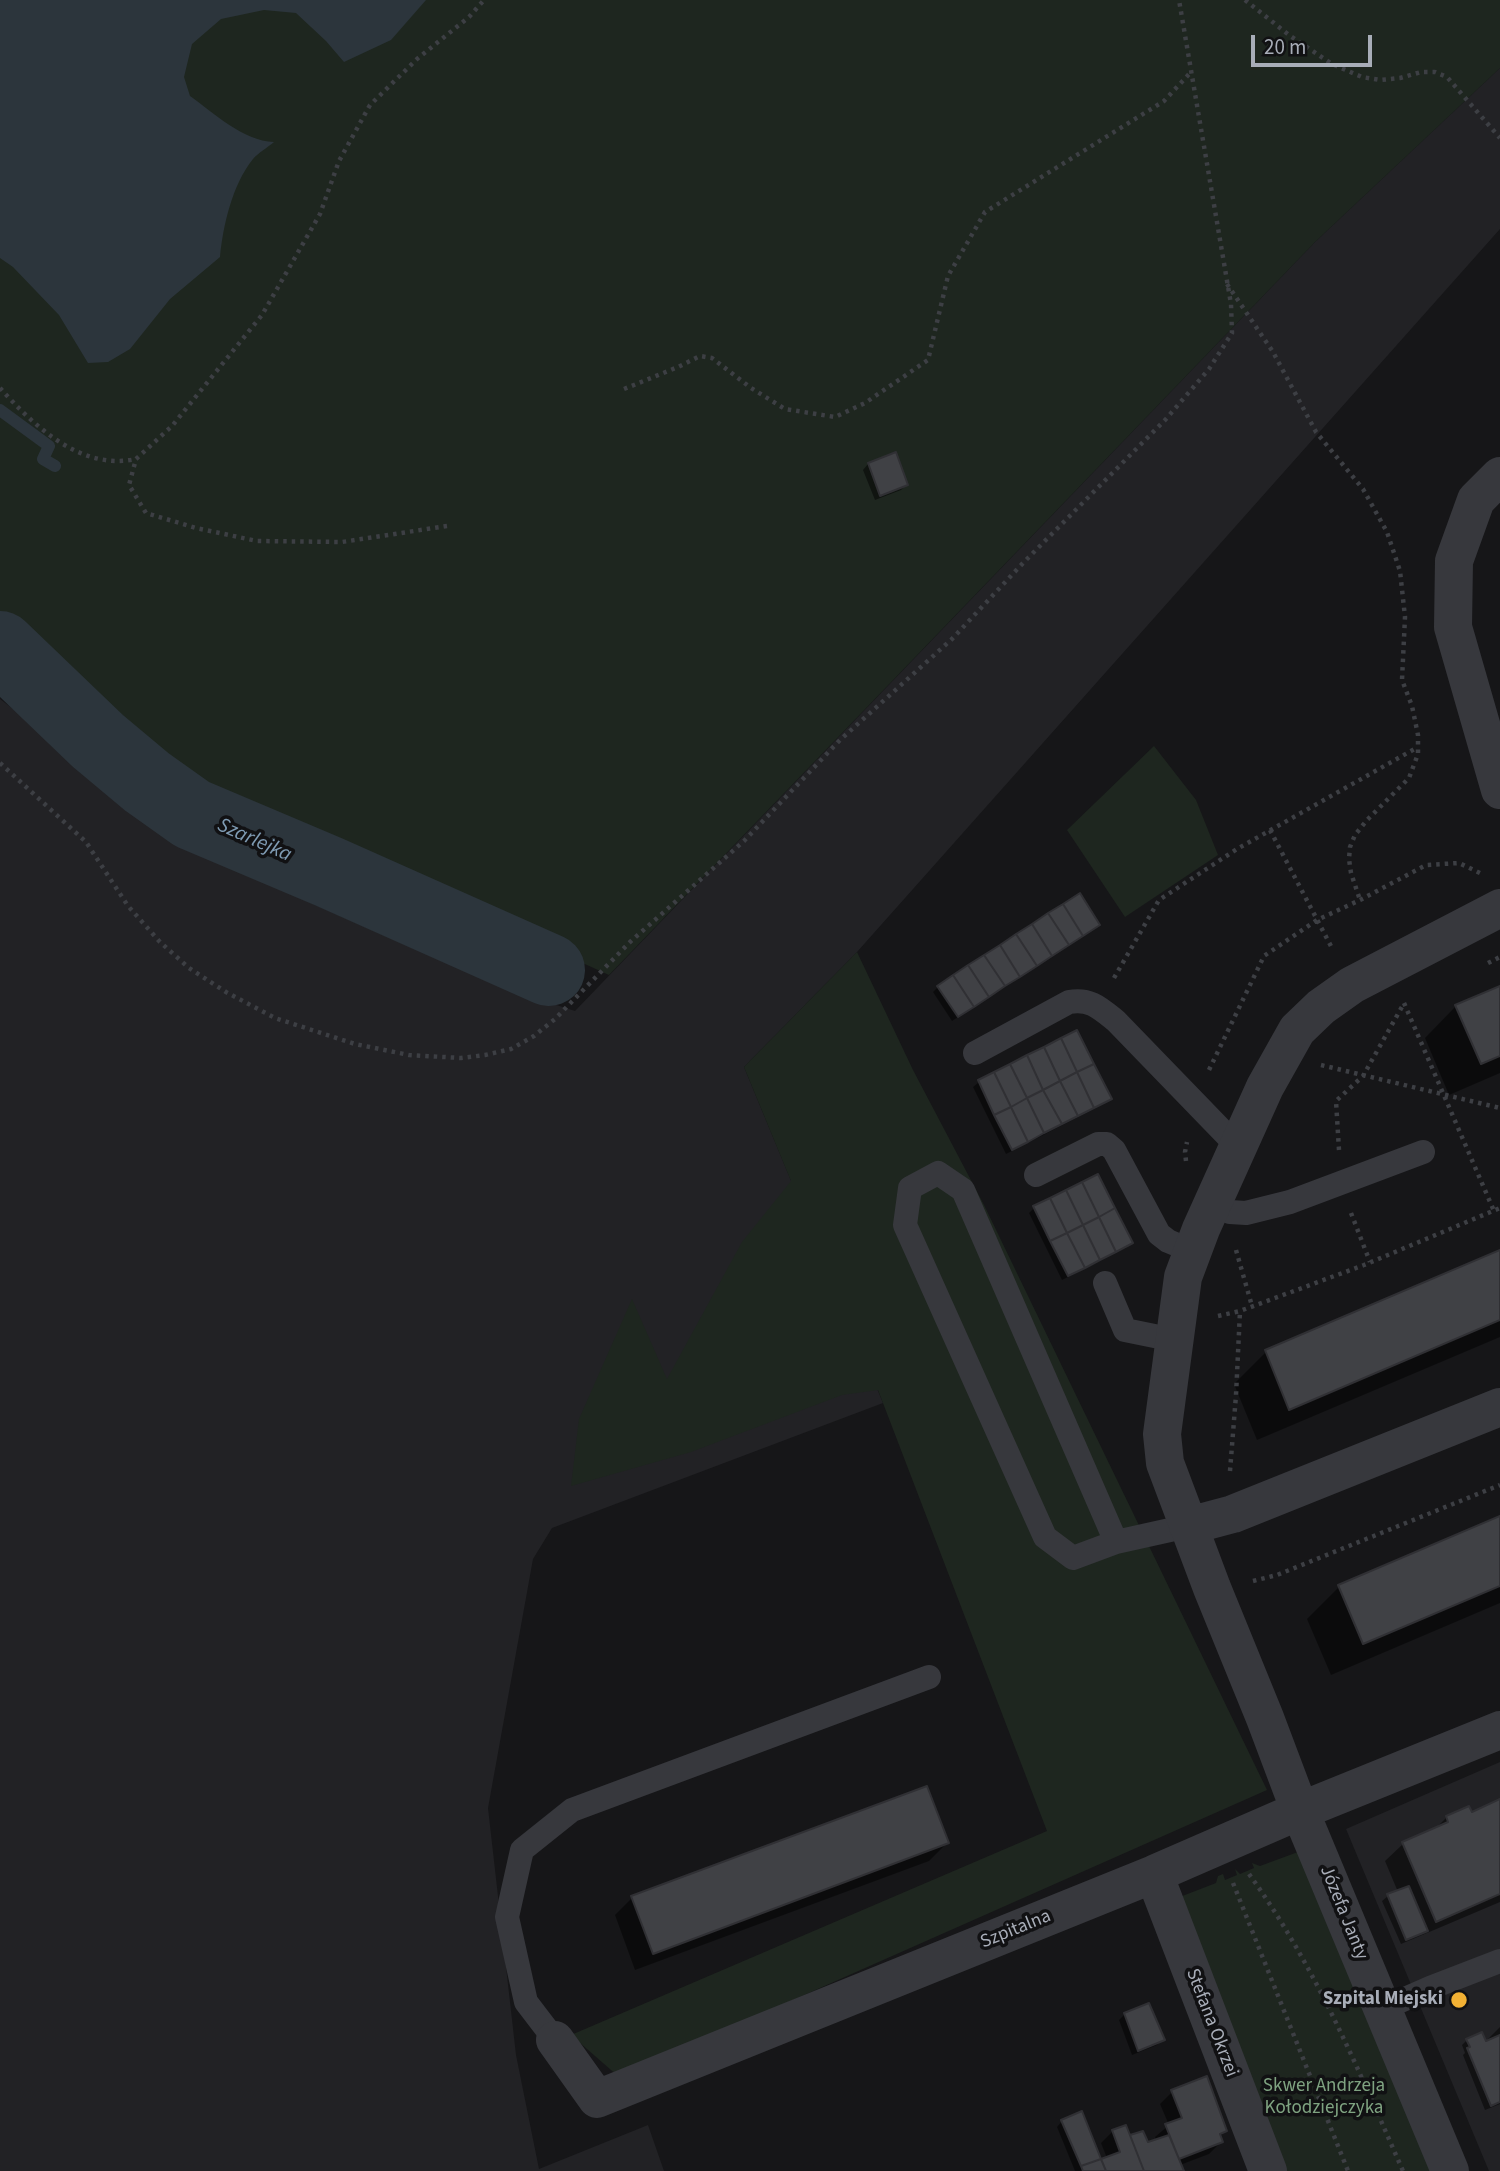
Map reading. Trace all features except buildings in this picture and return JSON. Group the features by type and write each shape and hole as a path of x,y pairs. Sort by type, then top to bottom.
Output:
{"street":[{"path":"1500,476 1476,500 1454,561 1452,627 1500,790"},
{"name":"Józefa Janty","path":"1450,2171 1300,1811 1206,1521 1165,1463 1162,1434 1183,1277 1192,1251 1224,1209 1238,1147 1265,1087 1297,1030 1321,1007 1352,985 1495,893"},
{"path":"1206,1521 1500,1407"},
{"name":"Szpitalna","path":"555,2040 597,2099 1154,1874 1500,1730"},
{"name":"Stefana Okrzei","path":"1154,1874 1268,2171"}],"lane":[{"path":"975,1053 1069,1002 1081,1000 1097,1006 1116,1021 1238,1147"},
{"path":"1036,1175 1098,1144 1107,1144 1115,1150 1159,1234 1168,1241 1192,1251"},
{"path":"1224,1209 1246,1213 1290,1202 1423,1152"},
{"path":"1116,1542 963,1190 938,1173 910,1188 905,1225 1045,1536 1073,1558 1116,1542 1206,1521"},
{"path":"1105,1283 1125,1330 1175,1332"},
{"path":"555,2040 526,2002 507,1917 522,1850 572,1810 929,1677"},
{"path":"1382,2009 1500,1961"}],"path":[{"path":"0,388 22,413 71,449 102,461 120,463 136,459 172,425 262,315 320,214 339,160 370,105 417,59 469,17 484,0"},
{"path":"0,763 86,842 128,906 160,942 189,968 226,992 275,1018 368,1047 409,1055 461,1058 485,1055 511,1049 534,1036 630,942 744,841 840,740 951,639 1166,419 1209,369 1232,333 1231,304 1179,0"},
{"path":"1245,0 1289,35 1332,64 1363,77 1380,80 1434,72 1447,77 1500,138"},
{"path":"624,389 700,356 712,358 751,388 785,409 835,417 865,403 928,360 948,276 985,212 1164,101 1191,72"},
{"path":"1226,282 1273,352 1316,432 1363,489 1387,532 1400,571 1405,617 1402,680 1412,706 1418,735 1418,754 1409,778 1367,820 1355,835 1350,847 1351,873 1360,900"},
{"path":"136,459 129,485 146,513 196,528 257,541 342,542 447,526"},
{"path":"1097,1006 1158,900 1237,849 1418,747"},
{"path":"1270,830 1352,985"},
{"path":"1187,1163 1185,1152 1208,1071 1264,956 1317,920 1426,865 1460,863 1495,893"},
{"path":"1480,967 1500,957"},
{"path":"1370,1262 1341,1184 1336,1101 1363,1076 1404,1003 1415,997"},
{"path":"1404,1003 1494,1211"},
{"path":"1283,1055 1500,1108"},
{"path":"1175,1332 1240,1311 1370,1262 1500,1208"},
{"path":"1224,1209 1252,1306"},
{"path":"1206,1521 1229,1483 1237,1395 1240,1311"},
{"path":"1244,1581 1251,1582 1277,1575 1500,1485"},
{"path":"1247,1574 1251,1582"},
{"path":"1243,1866 1282,1923 1327,2004 1402,2171"},
{"path":"1239,1898 1348,2171"}],"shaded area":[{"path":"0,0 426,0 391,40 344,62 296,13 264,10 221,19 192,44 184,77 190,96 240,131 251,137 274,142 253,159 239,181 226,219 220,257 170,299 130,349 108,362 88,363 59,315 13,267 0,258"},
{"path":"1500,68 1500,229 857,952 744,1067 883,1403 552,1528 533,1559 488,1808 516,2055 539,2169 648,2125 664,2171 0,2171 0,699 145,810 191,850 501,987 575,1011 1315,242"},
{"name":"Szpital Miejski","path":"1500,1762 1500,2171 1489,2171 1346,1829"}],"green space":[{"path":"0,0 1500,0 1500,68 1315,242 609,975 221,799 0,627"},
{"path":"1154,746 1196,800 1218,855 1125,917 1067,830"},
{"path":"857,952 913,1070 984,1205 1267,1790 619,2077 571,2035 1047,1831 878,1390 842,1395 691,1452 571,1486 579,1419 632,1299 667,1379 742,1242 791,1181 744,1067"},
{"name":"Skwer Andrzeja Kołodziejczyka","path":"1298,1852 1433,2171 1275,2171 1172,1900 1216,1883 1218,1876 1223,1874 1225,1880 1237,1875 1235,1869 1240,1874 1254,1868 1252,1863 1260,1866"}],"waterway":[{"path":"0,410 49,446 43,459 55,466"},
{"name":"Szarlejka","path":"0,647 98,741 147,782 192,814 549,970"}],"place":[{"name":"Szpital Miejski","path":"1459,2000"}]}
